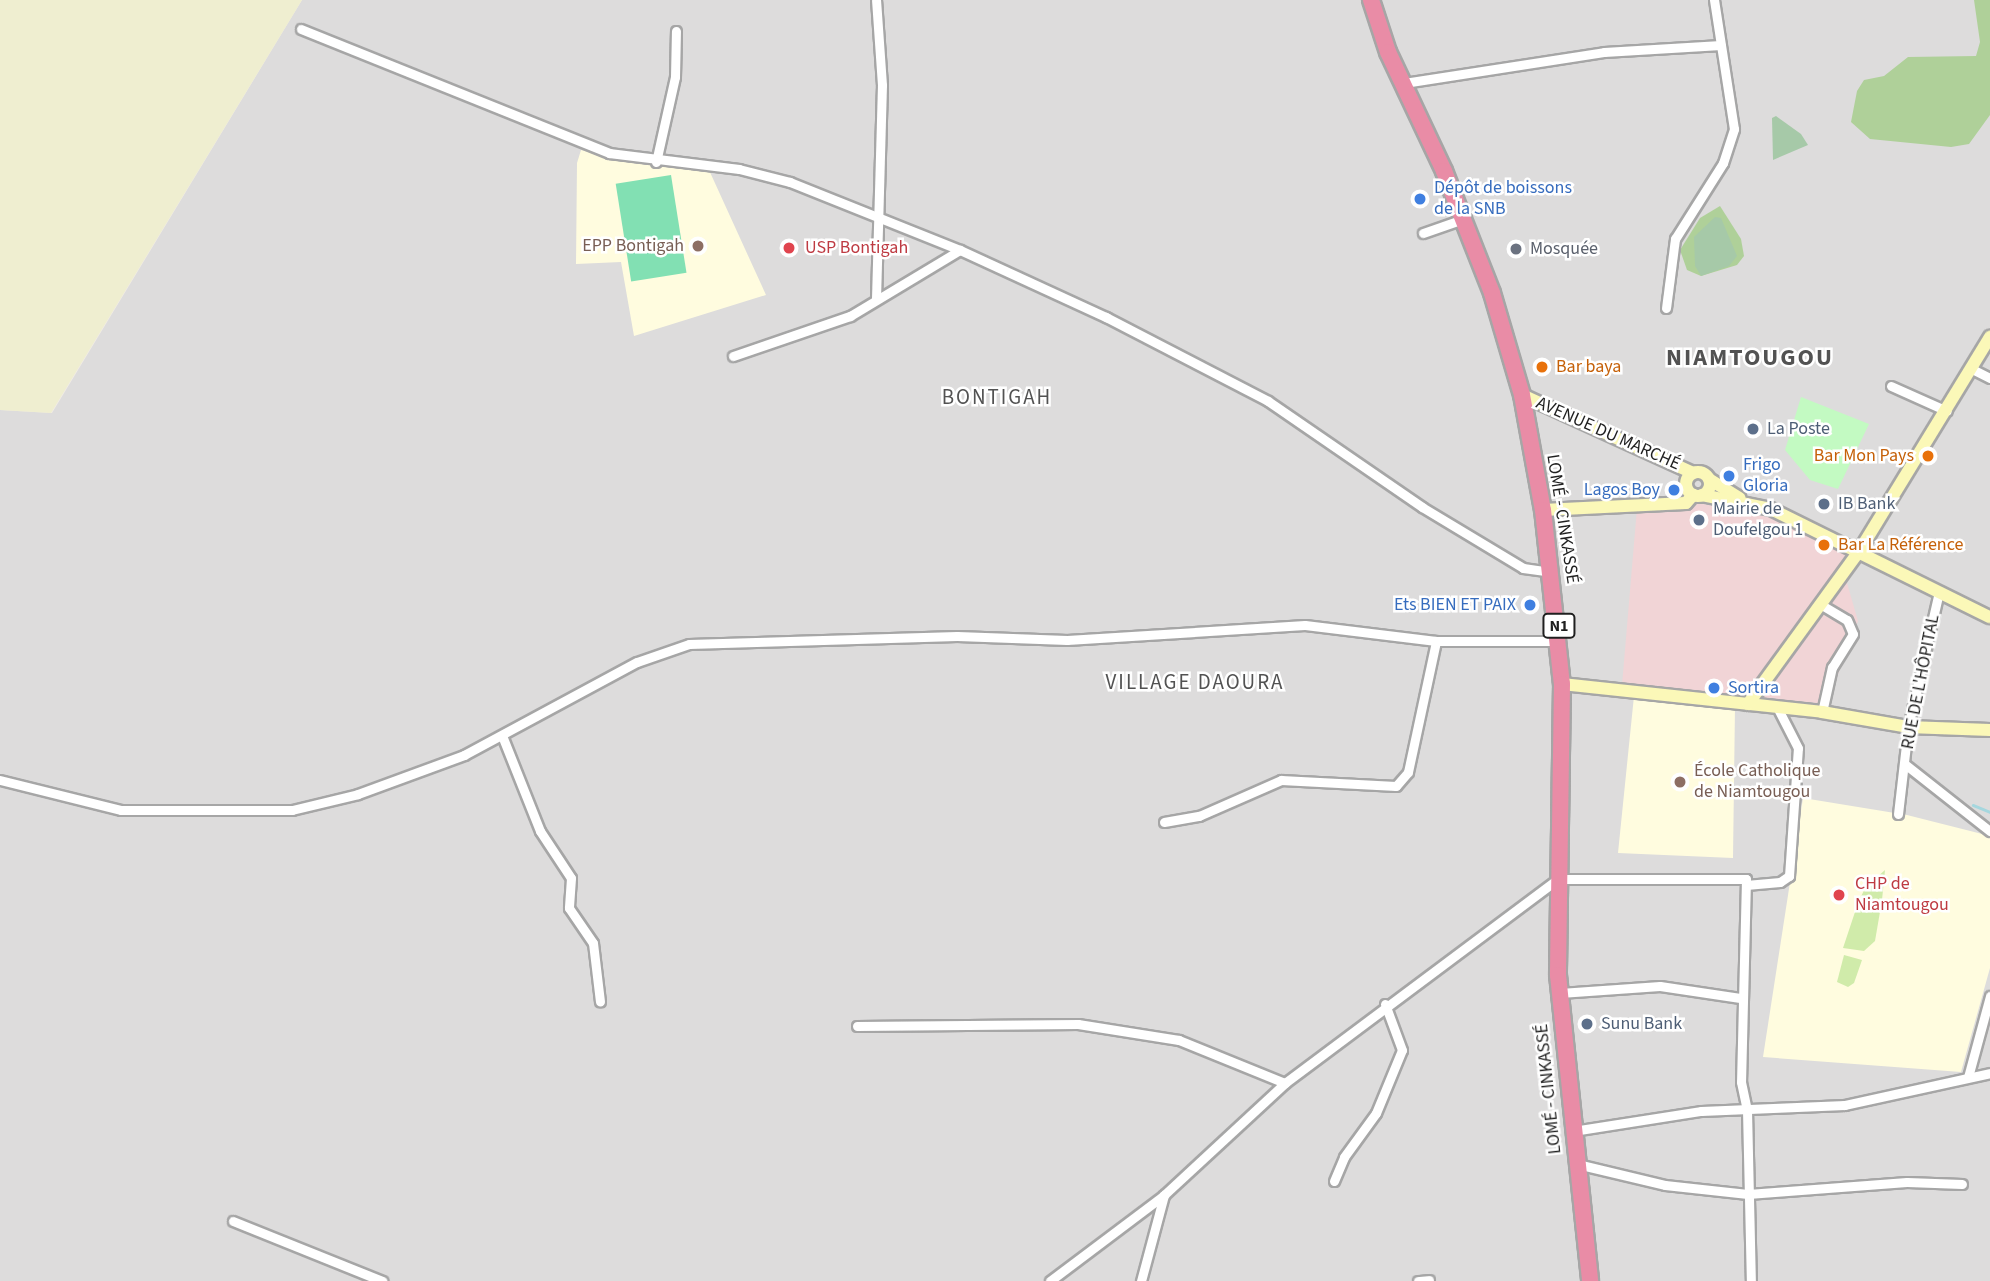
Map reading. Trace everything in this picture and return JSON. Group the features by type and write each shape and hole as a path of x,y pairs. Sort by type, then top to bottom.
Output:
{"highway":[{"name":"LOMÉ - CINKASSÉ","path":"1371,0 1492,292 1522,395 1543,510 1560,641 1562,684 1558,879 1560,993 1590,1281"}],"main road":[{"path":"1748,704 1860,550 1990,337"},
{"name":"AVENUE DU MARCHÉ","path":"1522,395 1709,480"},
{"path":"1693,473 1686,484 1698,495 1745,502"},
{"path":"1543,510 1686,503 1698,495 1709,480 1745,502 1860,550 1990,617"},
{"path":"1562,684 1822,712 1908,727 1990,730"}],"street":[{"path":"876,0 882,85 876,299"},
{"path":"1666,308 1675,239 1723,163 1734,129 1714,0"},
{"path":"301,29 571,141 656,162 739,169 790,182 960,250 1106,317 1268,401 1433,513 1524,568 1551,572"},
{"path":"656,162 675,77 676,31"},
{"path":"1404,83 1605,52 1721,45"},
{"path":"1423,233 1463,219"},
{"path":"733,356 825,327 960,250"},
{"path":"1972,369 1990,378"},
{"path":"1892,386 1947,411"},
{"name":"RUE DE L'HÔPITAL","path":"1899,814 1908,727 1939,592"},
{"path":"1820,604 1847,620 1853,634 1832,667 1822,712"},
{"path":"0,780 121,810 271,812 358,794 503,738 637,662 689,644 957,636 1067,640 1305,625 1436,641 1560,641"},
{"path":"1164,822 1199,816 1281,780 1396,786 1408,772 1436,641"},
{"path":"1746,885 1780,882 1789,876 1798,748 1777,707"},
{"path":"503,738 540,831 570,878 569,908 597,955 600,1002"},
{"path":"1906,765 1990,831"},
{"path":"1050,1281 1164,1195 1285,1083 1385,1004 1558,879 1746,879 1740,998 1741,1082 1746,1110 1751,1281"},
{"path":"1560,993 1660,986 1740,998"},
{"path":"1968,1077 1990,996"},
{"path":"1334,1181 1344,1157 1376,1113 1383,1086 1402,1050 1385,1004"},
{"path":"857,1026 1078,1024 1179,1040 1285,1083"},
{"path":"1573,1131 1701,1111 1845,1105 1990,1073"},
{"path":"1577,1164 1665,1185 1748,1194 1907,1182 1962,1184"},
{"path":"1141,1281 1164,1195"},
{"path":"233,1221 382,1281"},
{"path":"1418,1281 1429,1280"}],"shaded area":[{"path":"302,0 1990,0 1990,1281 0,1281 0,410 52,413"},
{"path":"581,150 631,163 709,170 766,295 634,336 621,262 576,264 577,163"},
{"path":"1689,501 1778,519 1849,547 1843,569 1858,621 1827,704 1622,685 1637,508"},
{"name":"École Catholique de Niamtougou","path":"1634,696 1735,707 1733,858 1618,853"},
{"path":"1803,798 1907,815 1990,836 1990,968 1961,1072 1763,1057"}],"green space":[{"path":"0,0 302,0 51,413 0,410"},
{"path":"1974,0 1990,0 1990,115 1969,144 1951,147 1870,139 1851,122 1857,91 1864,80 1884,76 1908,57 1976,56 1980,42"},
{"path":"1776,116 1801,134 1808,145 1773,160 1772,118"},
{"path":"671,175 686,273 631,282 616,184"},
{"path":"1720,206 1741,239 1744,256 1737,265 1701,276 1687,270 1680,250 1700,218"},
{"path":"1715,217 1721,218 1737,256 1729,266 1701,276 1695,266 1694,237"},
{"path":"1801,397 1869,424 1838,489 1810,480 1785,450"},
{"path":"1885,870 1882,900 1859,900 1866,887"},
{"path":"1858,903 1881,906 1875,941 1864,951 1843,948"},
{"path":"1844,955 1862,960 1854,983 1848,987 1837,982"}],"waterway":[{"path":"1973,805 1990,812"}],"place":[{"name":"Dépôt de boissons de la SNB","path":"1420,199"},
{"name":"EPP Bontigah","path":"698,246"},
{"name":"USP Bontigah","path":"789,248"},
{"name":"Mosquée","path":"1516,249"},
{"name":"Bar baya","path":"1542,367"},
{"name":"La Poste","path":"1753,429"},
{"name":"Bar Mon Pays","path":"1928,456"},
{"name":"Frigo Gloria","path":"1729,476"},
{"name":"Lagos Boy","path":"1674,490"},
{"name":"IB Bank","path":"1824,504"},
{"name":"Mairie de Doufelgou 1","path":"1699,520"},
{"name":"Bar La Référence","path":"1824,545"},
{"name":"Ets BIEN ET PAIX","path":"1530,605"},
{"name":"Sortira","path":"1714,688"},
{"name":"École Catholique de Niamtougou","path":"1680,782"},
{"name":"CHP de Niamtougou","path":"1839,895"},
{"name":"Sunu Bank","path":"1587,1024"}],"district":[{"name":"NIAMTOUGOU","path":"1750,358"},
{"name":"BONTIGAH","path":"997,397"},
{"name":"VILLAGE DAOURA","path":"1195,682"}]}
